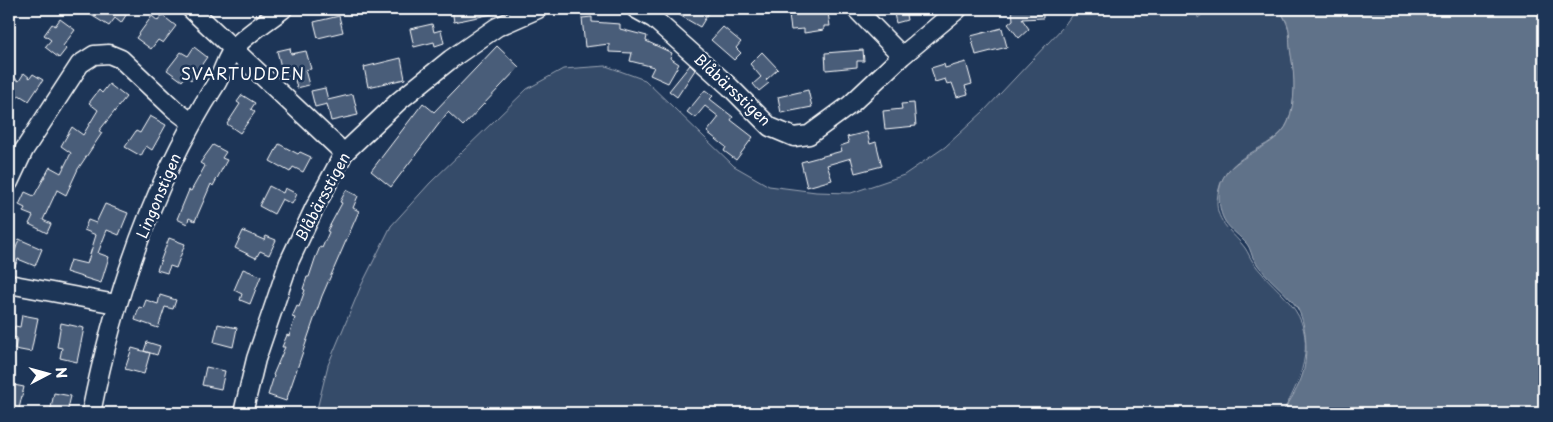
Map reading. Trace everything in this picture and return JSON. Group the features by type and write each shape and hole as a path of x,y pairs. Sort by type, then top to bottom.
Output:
{"street":[{"path":"191,9 344,153"},
{"name":"Lingonstigen","path":"91,413 116,304 157,196 192,122 221,75 234,48 283,9"},
{"name":"Blåbärsstigen","path":"243,413 256,359 289,262 314,209 344,153 399,101 451,60 497,27 538,9"},
{"name":"Blåbärsstigen","path":"636,9 654,20 730,87 770,127 794,136 809,135 843,110 902,56 958,9"},
{"path":"856,9 902,56"},
{"path":"9,182 24,150 80,64 94,55 108,54 121,59 174,109 192,122"},
{"path":"9,284 116,304"}],"shaded area":[{"path":"1076,9 1197,9 1198,18 1209,9 1279,9 1284,17 1289,34 1293,67 1294,99 1291,114 1281,132 1272,140 1237,162 1228,172 1220,184 1217,201 1219,216 1226,227 1245,248 1258,268 1290,303 1301,323 1305,336 1304,363 1295,389 1282,413 316,413 328,365 361,286 391,226 430,183 527,89 563,69 606,66 645,80 734,166 769,186 816,192 851,193 904,175 945,147 984,111 1063,27"},
{"path":"1279,9 1544,9 1544,413 1282,413 1297,389 1305,366 1306,348 1300,313 1296,306 1259,267 1247,244 1227,225 1222,214 1219,197 1221,183 1227,172 1282,132 1291,114 1294,89 1289,32 1287,22"}],"building":[{"path":"81,9 130,9 121,23 115,18 109,26"},
{"path":"452,9 496,9 497,13 454,22"},
{"path":"669,9 711,9 700,27"},
{"path":"893,9 905,9 907,20 896,23"},
{"path":"1012,9 1043,9 1043,18 1022,19 1029,29 1019,38 1008,24 1013,20"},
{"path":"828,13 830,26 824,26 824,30 804,33 804,29 791,30 789,15"},
{"path":"162,15 176,26 163,43 158,40 151,49 136,38 152,16 158,21"},
{"path":"339,16 343,32 318,38 314,22"},
{"path":"592,17 592,22 620,24 620,29 647,36 646,41 672,53 670,58 679,64 668,83 650,75 654,67 630,61 632,53 609,52 609,44 585,47 582,18"},
{"path":"60,19 75,30 63,46 66,49 59,58 45,47 51,40 44,35 52,24 55,26"},
{"path":"432,24 434,32 441,30 444,43 435,46 434,42 414,47 410,29"},
{"path":"723,27 741,42 736,48 741,53 734,60 711,40"},
{"path":"1002,28 1007,47 976,55 971,36"},
{"path":"497,46 519,67 463,126 448,112 391,187 371,171 423,103 434,112"},
{"path":"194,47 207,57 191,80 186,76 182,81 167,70 181,52 188,56"},
{"path":"290,48 291,54 306,51 311,69 305,70 309,85 297,88 294,76 284,79 277,51"},
{"path":"863,50 864,61 857,61 857,67 826,70 825,53"},
{"path":"762,52 778,69 766,80 769,83 759,91 753,84 761,77 750,64"},
{"path":"401,58 405,79 368,87 364,67"},
{"path":"966,62 972,84 965,86 968,94 957,97 952,83 947,84 945,79 935,82 931,68 944,64 945,68"},
{"path":"690,65 695,70 677,97 669,91"},
{"path":"24,73 30,78 33,74 43,80 29,101 19,95 9,110 9,74 19,81"},
{"path":"109,84 126,97 99,131 102,133 78,169 66,195 57,190 43,220 51,224 47,233 29,224 33,216 23,212 25,208 19,205 25,192 34,196 50,167 61,173 71,153 61,146 72,127 83,135 98,110 89,103 99,90 102,93"},
{"path":"325,88 328,100 353,94 358,115 331,121 327,104 315,107 311,91"},
{"path":"705,90 713,96 710,99 733,117 731,120 753,137 736,160 724,151 726,147 707,132 719,117 705,106 695,118 687,112"},
{"path":"808,90 812,107 781,113 778,97"},
{"path":"242,95 255,103 251,109 255,112 240,133 227,124 240,104 237,102"},
{"path":"914,103 916,126 885,129 883,111 902,109 901,104"},
{"path":"150,116 166,125 152,150 146,146 141,156 125,147 136,131 140,133"},
{"path":"867,132 870,144 876,142 882,166 855,173 851,158 827,165 832,180 807,187 801,162 842,151 840,146 849,143 847,137"},
{"path":"279,144 298,154 300,152 311,157 303,172 293,167 290,172 270,161"},
{"path":"213,145 226,152 222,158 227,160 213,186 211,184 195,221 189,218 187,224 177,219 189,190 191,191 205,166 200,163"},
{"path":"269,186 283,193 285,188 297,194 292,204 282,199 274,214 259,206"},
{"path":"346,190 358,196 353,208 359,211 322,296 286,401 268,395 273,375 285,347 282,347 287,335 289,336 295,318 292,317 297,306 299,307 305,290 303,289 307,277 309,277 320,247 322,248 329,232 327,231 342,203 340,202"},
{"path":"105,204 128,213 119,235 107,230 98,253 109,257 101,283 66,272 70,260 87,264 96,235 84,230 88,220 96,223"},
{"path":"243,231 264,240 266,236 276,240 269,255 260,251 256,258 235,248"},
{"path":"169,238 185,244 176,268 170,266 167,273 157,270"},
{"path":"19,239 42,249 35,266 18,259 12,274 9,274 9,248 15,251"},
{"path":"243,269 261,276 250,304 240,300 242,294 234,290"},
{"path":"160,295 176,300 173,309 165,307 158,328 135,320 139,307 143,308 146,300 158,304"},
{"path":"22,315 38,318 31,352 15,349 17,338 12,337 15,326 20,327"},
{"path":"61,323 84,328 77,362 60,358 62,348 57,347"},
{"path":"218,324 237,328 233,347 214,342"},
{"path":"147,342 160,346 157,355 144,351"},
{"path":"132,348 150,353 144,374 125,369"},
{"path":"206,367 225,371 221,389 202,385"},
{"path":"9,384 24,387 18,413 9,413"},
{"path":"54,393 71,396 67,413 50,413"}],"district":[{"name":"SVARTUDDEN","path":"243,74"}]}
